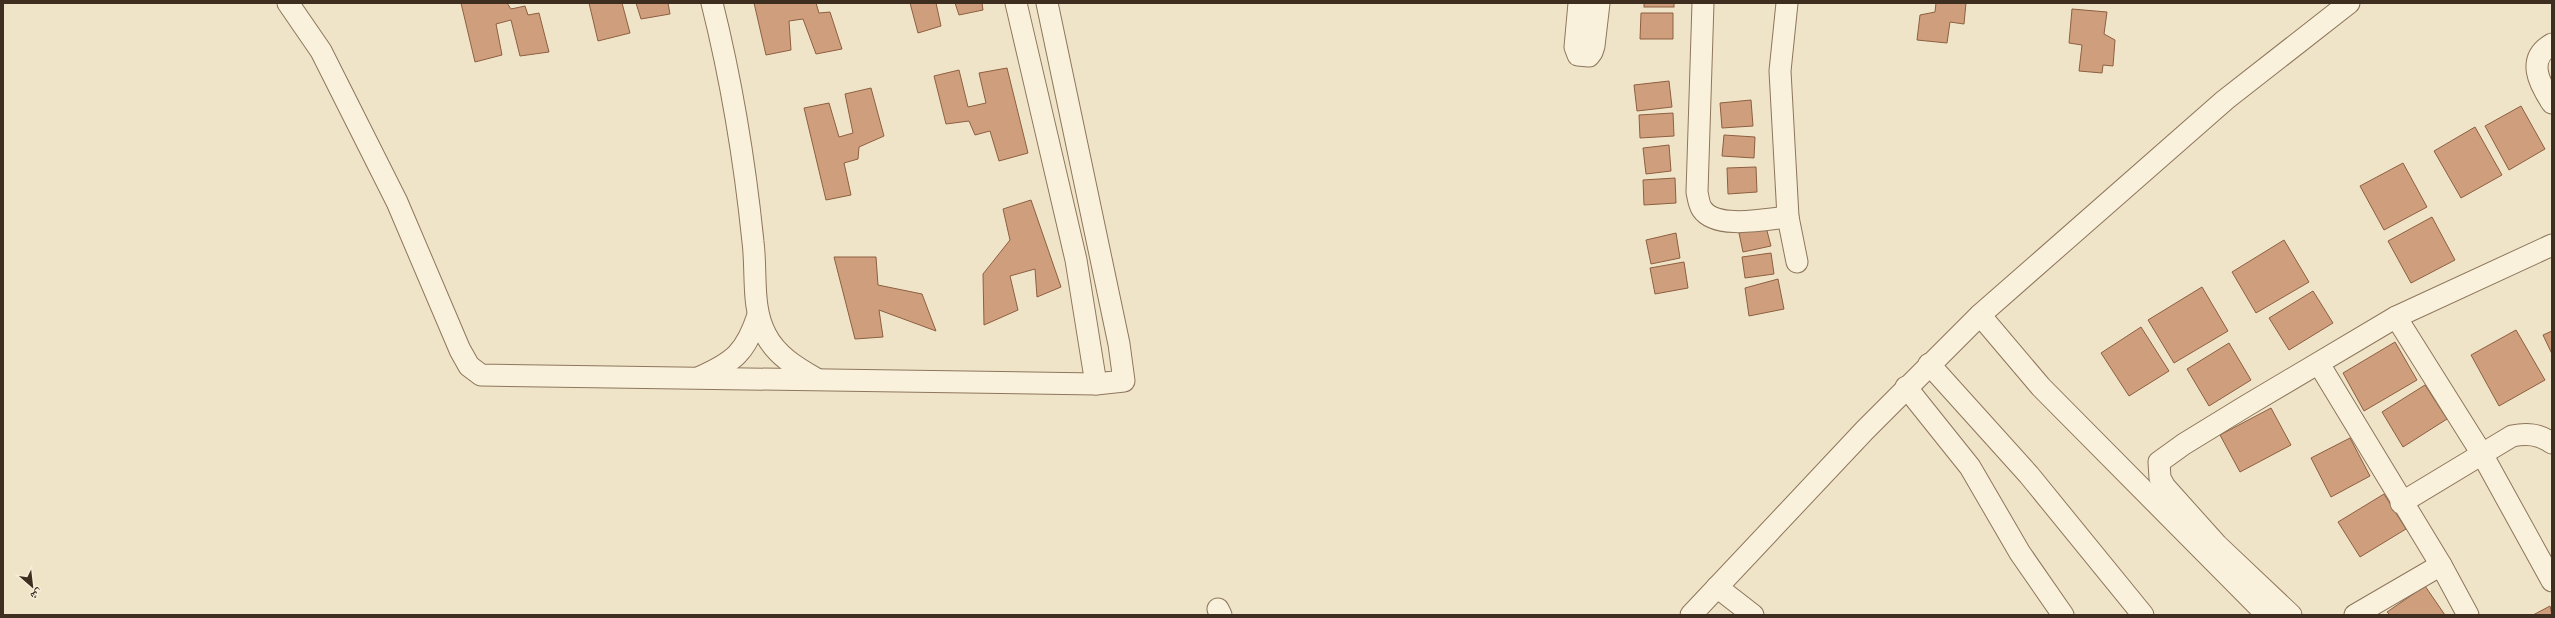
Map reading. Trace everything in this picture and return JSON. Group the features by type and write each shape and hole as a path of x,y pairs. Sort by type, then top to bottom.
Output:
{"street":[{"path":"288,3 321,51 397,202 460,350 469,366 481,375 694,379 815,378 1096,384 1124,381 1118,336 1047,3"},
{"path":"712,3 725,55 752,235 758,315 766,335 776,350 792,364 815,378"},
{"path":"1016,3 1076,260 1096,384"},
{"path":"1579,3 1574,47 1578,55 1584,56 1592,52 1594,46 1599,3"},
{"path":"1703,3 1697,192 1702,210 1713,219 1726,222 1788,217"},
{"path":"1787,3 1780,71 1788,217 1797,262"},
{"path":"1691,615 1906,387 1980,315 2225,100 2349,3"},
{"path":"2552,44 2540,54 2536,69 2542,88 2552,103"},
{"path":"2291,615 2217,545 2165,487 2160,478 2159,462 2227,417 2319,364 2396,317 2552,245"},
{"path":"694,379 722,367 740,354 751,338 758,315"},
{"path":"1980,315 2041,387 2267,615"},
{"path":"2396,317 2482,454 2552,581"},
{"path":"1929,364 2029,475 2143,615"},
{"path":"2319,364 2441,565 2468,615"},
{"path":"1906,387 1970,467 2020,553 2063,615"},
{"path":"2402,503 2512,436 2521,434 2542,436 2552,443"},
{"path":"2355,615 2441,565"},
{"path":"1717,586 1753,615"}],"building":[{"path":"461,3 507,3 511,9 525,6 528,15 539,13 549,52 520,56 511,20 496,24 502,55 475,62"},
{"path":"589,3 622,3 630,33 598,41"},
{"path":"636,3 668,3 670,14 641,19"},
{"path":"754,3 816,3 819,13 830,12 842,49 816,54 803,19 789,21 791,50 766,55"},
{"path":"910,3 936,3 941,26 918,33"},
{"path":"955,3 982,3 983,10 959,15"},
{"path":"1644,3 1674,3 1674,7 1644,7"},
{"path":"1936,3 1966,3 1964,24 1950,22 1947,43 1917,40 1920,15 1935,12"},
{"path":"2072,9 2107,12 2104,34 2115,40 2113,66 2103,65 2102,73 2079,71 2082,45 2069,43"},
{"path":"1641,13 1673,13 1673,39 1640,39"},
{"path":"1007,68 1028,153 999,161 990,131 975,135 969,121 946,124 934,76 959,70 968,107 986,103 979,73"},
{"path":"1669,81 1672,107 1637,111 1634,85"},
{"path":"871,88 884,136 859,147 858,159 844,163 851,195 826,200 804,108 829,103 839,137 853,133 845,94"},
{"path":"1751,100 1753,126 1722,128 1720,103"},
{"path":"2521,106 2545,149 2509,170 2485,126"},
{"path":"1673,113 1674,136 1640,138 1639,115"},
{"path":"2475,127 2502,175 2461,198 2434,151"},
{"path":"1724,135 1755,137 1754,158 1722,156"},
{"path":"1669,145 1671,171 1646,174 1643,148"},
{"path":"2403,163 2427,207 2384,230 2360,186"},
{"path":"1756,167 1757,192 1728,194 1727,168"},
{"path":"1675,178 1676,203 1644,205 1643,180"},
{"path":"1031,200 1061,287 1037,297 1035,269 1010,276 1018,310 984,325 983,274 1010,240 1003,209"},
{"path":"2432,217 2455,260 2411,283 2388,241"},
{"path":"1766,227 1771,246 1743,252 1739,233"},
{"path":"1676,233 1680,258 1651,264 1646,240"},
{"path":"2284,240 2309,282 2256,313 2232,272"},
{"path":"1771,253 1774,274 1745,278 1742,257"},
{"path":"834,257 876,257 878,285 922,294 936,331 879,310 883,337 855,339"},
{"path":"1684,262 1688,288 1655,294 1650,268"},
{"path":"1778,279 1784,309 1749,316 1745,288"},
{"path":"2202,287 2228,331 2174,363 2148,320"},
{"path":"2313,291 2333,323 2289,350 2269,318"},
{"path":"2141,327 2169,371 2129,396 2101,353"},
{"path":"2516,330 2545,380 2499,406 2471,355"},
{"path":"2552,331 2552,354 2543,335"},
{"path":"2395,342 2417,380 2364,411 2343,373"},
{"path":"2229,343 2251,380 2209,406 2187,369"},
{"path":"2425,385 2447,419 2403,447 2382,412"},
{"path":"2271,408 2291,445 2240,472 2220,435"},
{"path":"2350,438 2370,476 2331,497 2311,458"},
{"path":"2384,494 2406,529 2360,557 2338,522"},
{"path":"2425,586 2445,615 2390,615 2387,612"},
{"path":"2550,606 2552,615 2533,615"}]}
